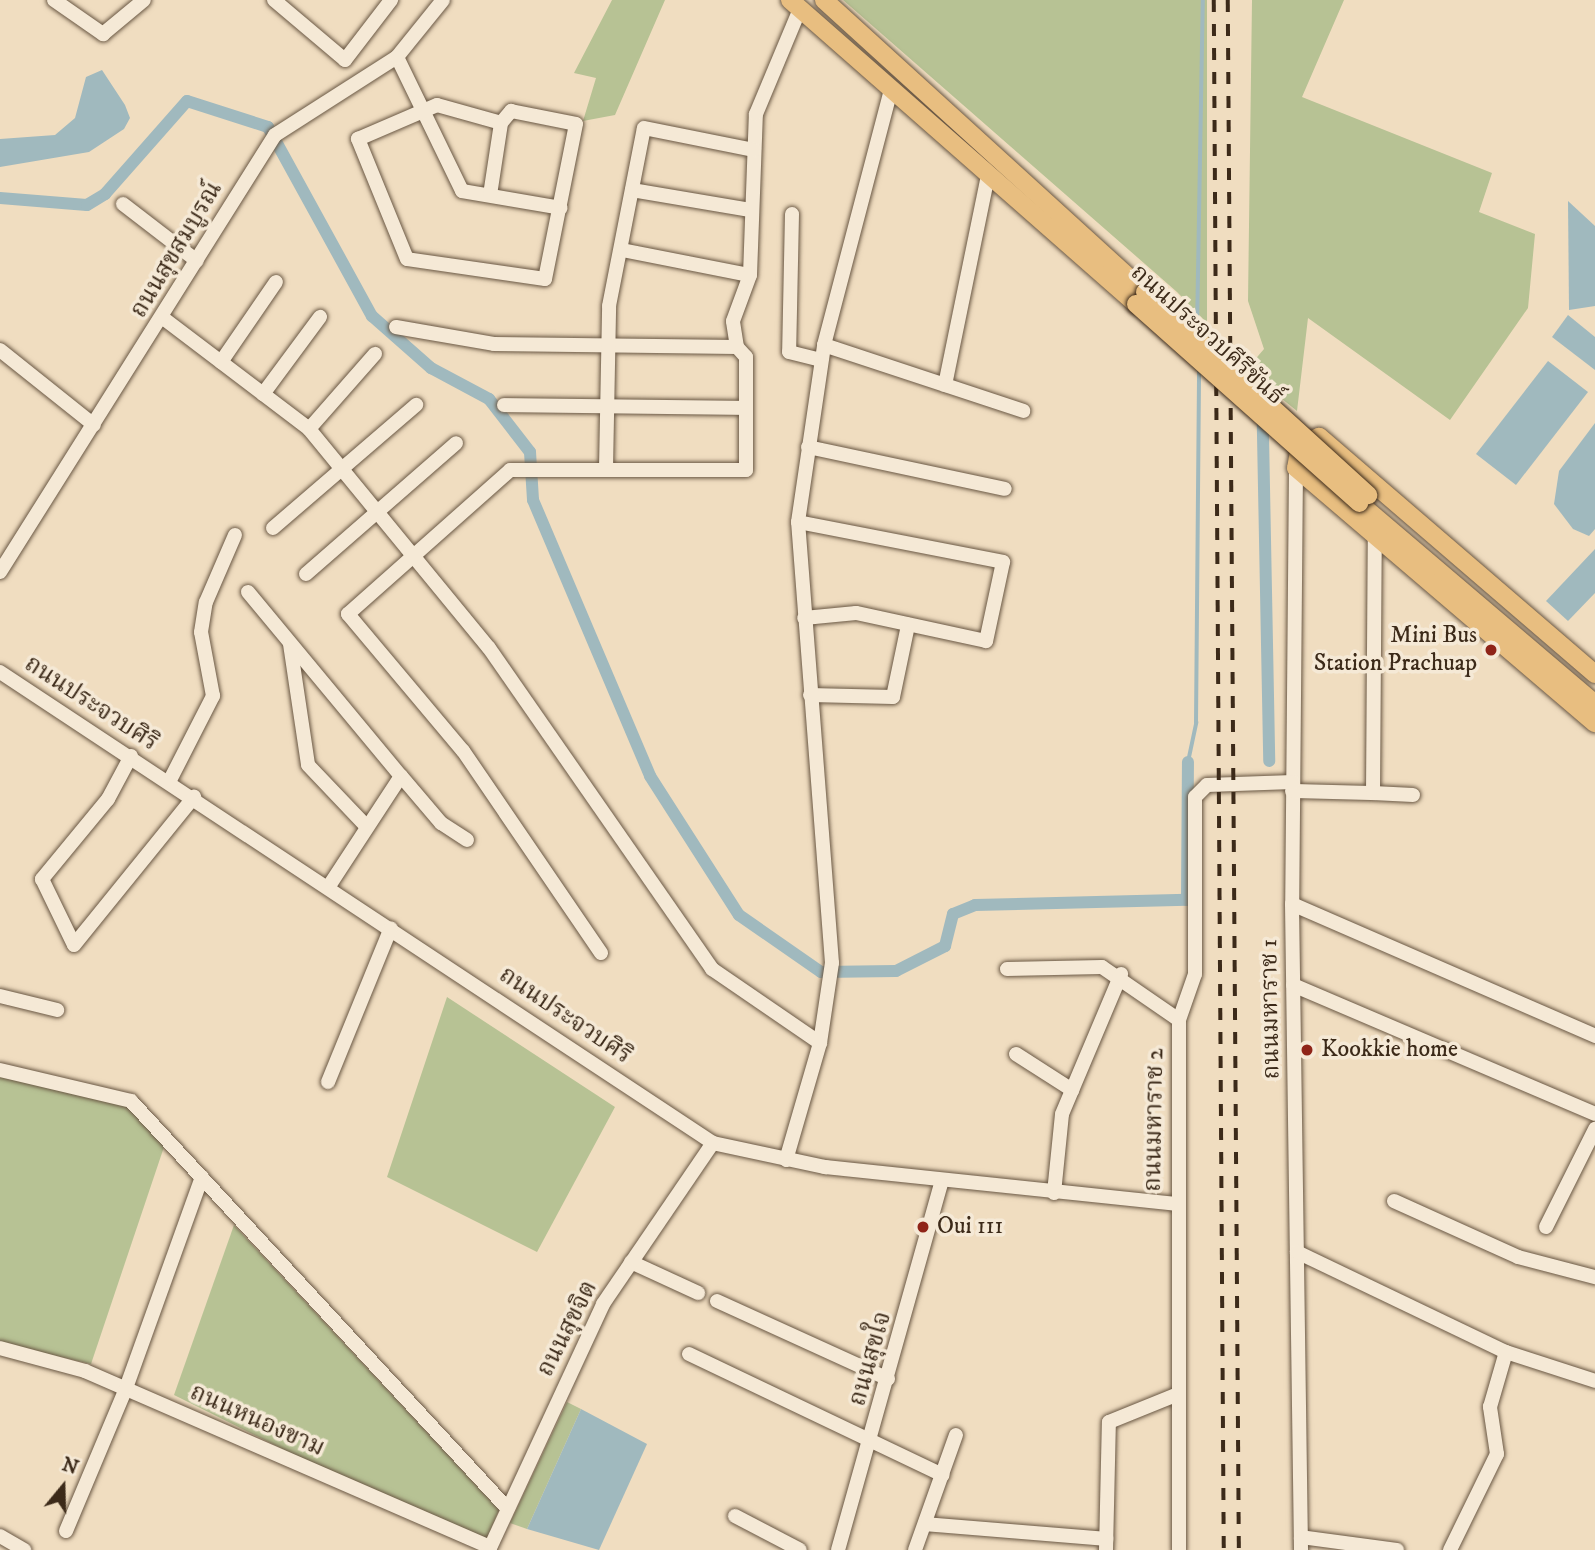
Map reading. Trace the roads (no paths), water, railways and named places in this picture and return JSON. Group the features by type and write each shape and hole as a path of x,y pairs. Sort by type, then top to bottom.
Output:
{"main road":[{"name":"ถนนประจวบคีรีขันธ์","path":"824,0 1140,298 1595,704"},
{"name":"ถนนประจวบคีรีขันธ์","path":"795,4 988,174 1140,298"},
{"path":"1595,674 1320,437 1300,446 1296,468 1595,723"},
{"name":"ถนนประจวบคีรีขันธ์","path":"1363,499 1595,692"}],"street":[{"path":"54,0 103,34 144,0"},
{"path":"274,0 291,5 345,60 391,0"},
{"name":"ถนนสุขสมบูรณ์","path":"0,572 163,318 275,135 397,57 443,0"},
{"path":"601,953 463,751 348,614 416,552 530,466 746,470 746,357 737,347 733,321 750,275 750,210 756,114 795,4"},
{"path":"397,57 419,108 462,191 561,208"},
{"path":"786,1160 820,1043 832,963 798,522 824,345 891,89"},
{"path":"490,195 501,123 511,111 576,124 545,279 407,259 358,139 419,108 438,105 501,123"},
{"path":"606,468 608,342 644,128 754,150"},
{"path":"945,385 988,174"},
{"path":"632,190 750,210"},
{"path":"123,204 197,261"},
{"path":"792,214 789,352 821,360"},
{"path":"622,250 750,275"},
{"path":"221,362 276,282"},
{"path":"264,394 320,317"},
{"path":"163,318 309,429 416,552 712,969 820,1043"},
{"path":"396,327 494,344 608,342 737,347"},
{"path":"824,345 1023,411"},
{"path":"0,350 94,425"},
{"path":"309,429 375,354"},
{"path":"273,528 416,405"},
{"path":"504,405 745,408"},
{"path":"306,574 378,507 456,443"},
{"path":"808,447 1005,489"},
{"name":"ถนนมหาราช 1","path":"1296,468 1292,904 1301,1543"},
{"path":"798,522 1003,562 986,641 856,613 804,618"},
{"path":"169,782 212,696 201,632 206,602 234,535"},
{"path":"1373,793 1375,536"},
{"path":"248,592 441,823 467,840"},
{"path":"810,695 892,697 908,625"},
{"path":"290,643 308,765 366,826"},
{"name":"ถนนประจวบศิริ","path":"0,672 194,797 713,1143 786,1160 942,1181 1176,1204"},
{"path":"131,756 108,799 42,879 74,945 194,797"},
{"path":"328,886 401,776"},
{"name":"ถนนมหาราช 2","path":"1180,1550 1176,1204 1179,1020 1195,974 1196,791 1208,785 1293,787"},
{"path":"1293,787 1413,795"},
{"path":"1292,904 1595,1036"},
{"path":"328,1082 391,928"},
{"path":"1007,969 1101,967 1121,974 1179,1020"},
{"path":"1054,1193 1062,1114 1121,974"},
{"path":"1293,985 1595,1114"},
{"path":"0,996 57,1010"},
{"path":"1016,1054 1072,1090"},
{"path":"0,1070 131,1101 506,1507"},
{"path":"1546,1227 1595,1129"},
{"name":"ถนนสุขจิต","path":"490,1549 506,1507 604,1304 713,1143"},
{"path":"66,1531 126,1388 202,1177"},
{"name":"ถนนสุขใจ","path":"838,1550 871,1441 942,1181"},
{"path":"1394,1201 1518,1257 1595,1277"},
{"path":"1297,1252 1506,1352 1595,1381"},
{"path":"631,1262 698,1293"},
{"path":"717,1301 888,1379"},
{"name":"ถนนหนองขาม","path":"0,1348 126,1388 490,1549"},
{"path":"1450,1550 1460,1519 1488,1480 1497,1454 1490,1406 1506,1352"},
{"path":"690,1354 943,1475"},
{"path":"925,1524 1106,1544 1109,1422 1178,1394"},
{"path":"915,1550 956,1435"},
{"path":"735,1516 771,1543 800,1550"},
{"path":"0,1536 24,1550"},
{"path":"1301,1543 1397,1550"}],"water":[{"path":"102,70 125,105 130,118 124,129 89,152 0,167 0,139 55,135 75,118 86,77"},
{"path":"1568,201 1595,226 1595,306 1569,310"},
{"path":"1568,315 1595,337 1595,370 1552,337"},
{"path":"1548,361 1588,392 1516,485 1476,454"},
{"path":"1595,423 1595,529 1589,536 1573,529 1554,504 1559,471"},
{"path":"1595,549 1595,593 1568,621 1546,601"},
{"path":"581,1409 647,1444 599,1550 527,1529"}],"waterway":[{"path":"1197,331 1203,0"},
{"path":"0,198 87,205 105,194 187,101 268,127 372,316 431,368 489,399 530,452 533,500 650,776 739,915 821,972 896,971 945,946 953,914 975,905 1187,900 1188,762"},
{"path":"1188,762 1196,723 1199,370"},
{"path":"1262,383 1269,761"}],"railway":[{"path":"1214,0 1224,1550"},
{"path":"1228,0 1239,1550"}],"place":[{"name":"Mini Bus Station Prachuap","path":"1491,650"},
{"name":"Kookkie home","path":"1307,1050"},
{"name":"Oui 111","path":"923,1227"}]}
